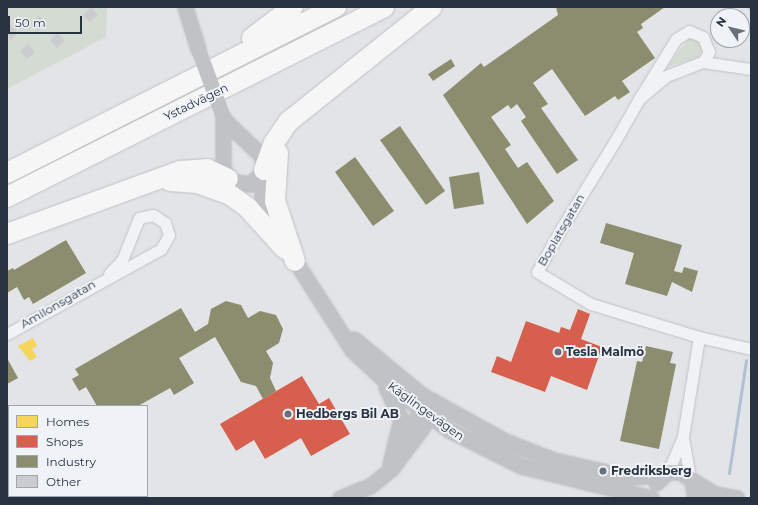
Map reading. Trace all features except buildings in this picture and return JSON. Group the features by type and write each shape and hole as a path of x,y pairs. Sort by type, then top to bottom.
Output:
{"highway":[{"path":"132,110 153,92 253,37 292,7"},
{"name":"Ystadvägen","path":"7,173 336,7"},
{"name":"Ystadvägen","path":"7,197 384,7"},
{"path":"263,171 282,129 432,7"},
{"path":"295,261 275,201 274,171 289,130 319,98"},
{"path":"7,234 148,182 198,168 229,180"},
{"path":"148,182 194,182 229,194 259,218 295,261"}],"main road":[{"name":"Käglingevägen","path":"185,7 198,49 224,119 223,168 229,180 276,230"},
{"name":"Käglingevägen","path":"224,119 260,152 263,171 262,196 276,230 322,307 352,350 374,372 430,408 505,442 554,460 628,477 680,472 691,478"},
{"path":"229,180 245,186 263,171"},
{"name":"Käglingevägen","path":"322,307 430,408 470,442 521,466 651,498"},
{"path":"374,372 398,410 401,420 398,444"},
{"path":"381,479 398,444 430,408"},
{"path":"340,498 361,491 381,479 402,457 430,408"},
{"path":"655,498 655,484 665,474"},
{"path":"691,478 695,498"},
{"path":"691,478 714,494 737,498"}],"street":[{"name":"Boplatsgatan","path":"639,99 666,76 703,62 709,52 707,41 694,32 684,32 676,39 639,99 537,272 591,304 699,337 751,349"},
{"path":"703,62 751,69"},
{"name":"Amilonsgatan","path":"7,334 110,274 161,249 169,235 166,223 153,215 139,218 122,260 110,274"},
{"path":"665,474 683,436 699,337"},
{"path":"683,436 691,478"}],"shaded area":[{"path":"7,7 107,7 106,37 7,89"},
{"path":"689,38 698,40 702,49 699,57 667,67"}],"waterway":[{"path":"729,473 746,360"}],"place":[{"name":"Tesla Malmö","path":"558,352"},
{"name":"Hedbergs Bil AB","path":"288,414"},
{"name":"Fredriksberg","path":"603,471"}]}
